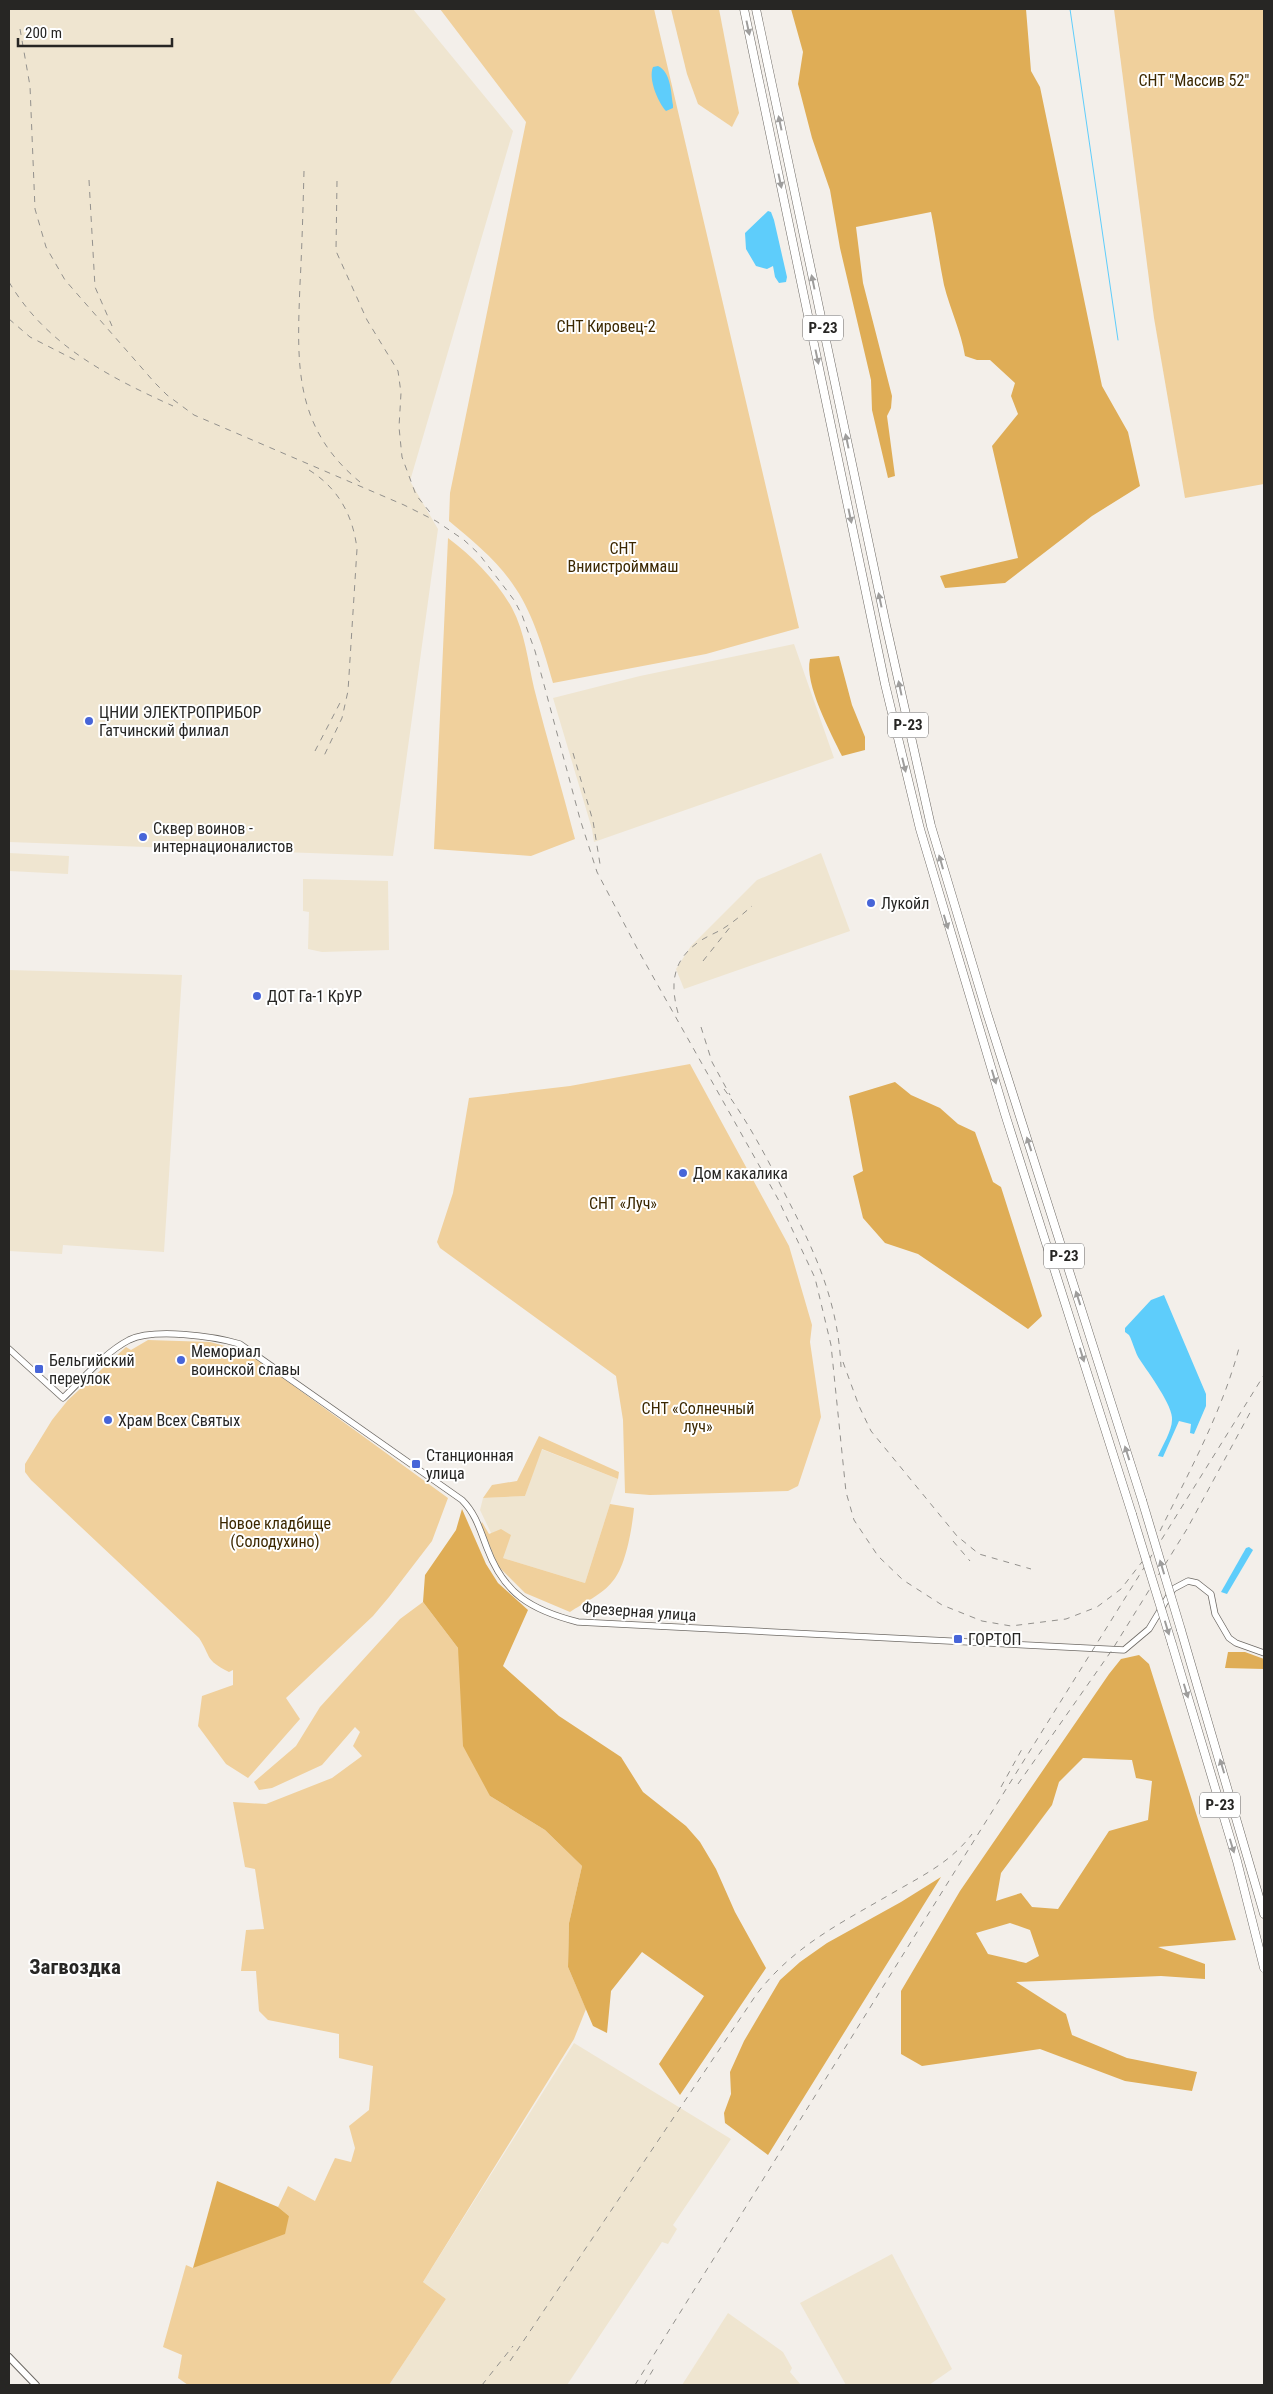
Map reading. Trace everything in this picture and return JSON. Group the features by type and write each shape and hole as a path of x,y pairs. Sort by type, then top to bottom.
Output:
{"highway":[{"name":"Р-23","path":"744,9 885,684 920,829 1005,1114 1172,1644 1237,1861 1264,1968"},
{"name":"Р-23","path":"756,9 884,617 931,826 990,1022 1142,1500 1264,1914"}],"main road":[{"path":"9,2357 36,2385"}],"street":[{"name":"Фрезерная улица","path":"9,1349 63,1398 112,1352 131,1339 154,1334 228,1341 249,1350 449,1490 471,1509 494,1567 502,1581 513,1592 544,1610 578,1622 1124,1650 1149,1630 1173,1589 1188,1582 1197,1583 1211,1594 1215,1614 1229,1638 1236,1643 1264,1653"}],"shaded area":[{"path":"9,9 413,9 513,131 410,481 438,529 393,856 9,842"},
{"path":"791,9 1026,9 1031,71 1040,87 1102,386 1128,432 1140,486 1092,516 1005,583 945,588 940,576 1018,558 992,446 1018,414 1011,396 1015,383 990,360 977,360 965,356 944,285 931,212 856,227 863,283 892,396 891,408 887,416 895,476 888,478 872,410 871,380 840,248 830,190 812,138 798,84 803,52"},
{"path":"794,644 834,758 594,842 592,829 553,698 640,676"},
{"path":"839,656 852,705 865,737 865,750 842,756 825,722 815,695 809,669 810,659"},
{"path":"9,853 69,856 68,874 9,871"},
{"path":"821,853 850,931 684,989 676,969 691,946 757,880"},
{"path":"303,879 388,881 389,950 322,952 308,949 309,912 303,911"},
{"path":"9,970 182,975 164,1252 63,1245 62,1254 9,1251"},
{"path":"895,1082 911,1095 940,1108 958,1124 975,1132 993,1182 1001,1187 1042,1316 1028,1329 918,1254 885,1243 863,1218 853,1176 863,1171 849,1096"},
{"path":"541,1449 618,1479 585,1583 503,1558 480,1510 483,1498 525,1496"},
{"path":"462,1509 486,1564 498,1583 528,1610 503,1666 559,1716 621,1757 643,1792 686,1826 700,1842 716,1869 735,1912 766,1968 680,2095 659,2064 704,1996 642,1952 611,1991 607,2033 593,2026 568,1967 569,1923 582,1866 545,1830 490,1796 463,1746 458,1648 423,1602 425,1575 456,1530"},
{"path":"1228,1652 1245,1652 1264,1659 1264,1669 1225,1668"},
{"path":"1139,1655 1149,1664 1236,1940 1158,1947 1205,1964 1205,1979 1161,1976 1016,1982 1066,2014 1072,2035 1127,2058 1197,2072 1192,2091 1125,2081 1040,2049 922,2066 901,2054 901,1991 960,1891 1121,1659","holes":["1083,1758 1132,1760 1136,1778 1152,1781 1148,1820 1109,1831 1058,1909 1032,1907 1021,1893 996,1901 1001,1873 1052,1805 1059,1782","1010,1923 1030,1930 1039,1956 1026,1963 988,1954 976,1933"]},
{"path":"941,1877 768,2155 725,2123 724,2113 731,2094 730,2072 744,2041 780,1980 800,1962 827,1943 901,1902"},
{"path":"574,2043 731,2139 673,2225 677,2229 668,2244 662,2242 567,2385 389,2385 446,2299 423,2282"},
{"path":"217,2181 278,2207 289,2216 285,2234 193,2268"},
{"path":"892,2254 952,2369 929,2385 846,2385 800,2303"},
{"path":"728,2313 783,2352 792,2368 790,2372 801,2385 682,2385"}],"green space":[{"name":"СНТ Кировец-2","path":"440,9 654,9 799,628 706,654 553,683 533,622 516,589 494,561 449,521 450,493 526,122"},
{"path":"671,9 719,9 739,113 732,127 698,104 687,74"},
{"name":"СНТ \"Массив 52\"","path":"1114,9 1264,9 1264,484 1185,498 1154,318"},
{"path":"448,538 475,561 499,588 512,608 523,637 534,688 575,839 531,856 434,849"},
{"name":"СНТ «Луч»","path":"690,1064 789,1246 812,1325 810,1342 821,1417 798,1486 788,1491 650,1495 625,1493 623,1420 616,1376 440,1248 437,1242 453,1193 469,1098 570,1086"},
{"name":"Новое кладбище (Солодухино)","path":"148,1340 210,1342 247,1352 448,1498 432,1541 389,1597 373,1616 286,1698 300,1719 248,1778 226,1764 198,1726 202,1696 233,1685 233,1670 229,1672 212,1661 199,1638 31,1480 25,1472 25,1464 52,1420 68,1400 126,1347 131,1350"},
{"path":"539,1436 619,1472 618,1479 542,1449 525,1496 483,1498 492,1485 517,1481"},
{"path":"610,1504 634,1508 625,1557 617,1575 608,1586 570,1612 525,1593 498,1566 481,1524 482,1522 489,1534 501,1529 511,1535 503,1558 585,1583"},
{"path":"423,1602 458,1648 490,1796 545,1830 582,1866 569,1923 568,1967 586,2009 574,2039 423,2282 446,2299 389,2385 188,2385 178,2378 182,2355 163,2347 186,2265 193,2268 289,2216 278,2207 288,2186 315,2201 335,2158 351,2162 355,2148 349,2126 369,2110 373,2066 339,2058 339,2034 268,2020 259,2011 256,1971 241,1971 246,1930 264,1929 255,1869 245,1867 233,1802 266,1804 332,1778 362,1756 353,1746 360,1732 355,1727 322,1765 272,1788 259,1790 254,1782 296,1746 320,1707 400,1619"}],"water":[{"path":"658,66 666,73 671,89 673,108 666,111 657,96 653,84 653,67"},
{"path":"768,211 771,212 774,220 787,277 786,282 779,283 775,277 773,266 767,269 756,266 746,249 745,233"},
{"path":"1164,1295 1206,1394 1206,1406 1194,1434 1190,1433 1191,1424 1179,1421 1163,1457 1158,1456 1170,1429 1172,1414 1160,1390 1138,1357 1129,1335 1125,1332 1125,1328 1151,1300"},
{"path":"1249,1547 1253,1550 1227,1594 1221,1592 1246,1548"}],"waterway":[{"path":"1070,9 1118,340"}],"railway":[{"path":"20,29 30,86 35,209 46,247 65,280 155,383 167,395 194,415 404,505 436,521 464,540 479,554 514,600 522,615 535,651 580,819 597,872 638,950 778,1199 815,1278 831,1345 846,1492 854,1520 878,1556 903,1580 942,1605 982,1621 1011,1626 1066,1619 1097,1607 1121,1589 1145,1558"},
{"path":"304,171 299,313 300,367 304,392 311,416 322,439 338,461 360,482"},
{"path":"89,180 95,287 112,326"},
{"path":"337,181 336,251 367,320 398,371 401,393 399,427 402,457 416,495 433,516"},
{"path":"9,282 41,324 81,357 103,371 173,406"},
{"path":"9,319 30,337 79,362"},
{"path":"309,470 328,485 342,503 352,525 357,549 348,691 342,718 323,758"},
{"path":"315,751 342,699"},
{"path":"573,753 593,821 600,864"},
{"path":"678,1013 675,1002 674,982 679,964 684,956 700,941 724,928 752,906"},
{"path":"703,961 731,926"},
{"path":"701,1027 712,1062 730,1095"},
{"path":"724,1089 750,1128 798,1219 816,1259 824,1279 835,1321 841,1367"},
{"path":"1160,1531 1224,1395 1239,1348"},
{"path":"843,1362 859,1406 871,1431 957,1536 979,1554 1031,1569"},
{"path":"635,2385 1264,1375"},
{"path":"1018,1784 1112,1650 1187,1529 1252,1409"},
{"path":"953,1541 970,1561"},
{"path":"1001,1787 1022,1749"},
{"path":"510,2361 756,1995 771,1977 803,1948 838,1924 947,1860 972,1834"},
{"path":"482,2385 513,2346"},
{"path":"644,2385 654,2368"}],"place":[{"name":"ЦНИИ ЭЛЕКТРОПРИБОР Гатчинский филиал","path":"89,721"},
{"name":"Сквер воинов - интернационалистов","path":"143,837"},
{"name":"Лукойл","path":"871,903"},
{"name":"ДОТ Га-1 КрУР","path":"257,996"},
{"name":"Дом какалика","path":"683,1173"},
{"name":"Мемориал воинской славы","path":"181,1360"},
{"name":"Бельгийский переулок","path":"39,1369"},
{"name":"Храм Всех Святых","path":"108,1420"},
{"name":"Станционная улица","path":"416,1464"},
{"name":"ГОРТОП","path":"958,1639"}],"district":[{"name":"Загвоздка","path":"75,1967"}],"park label":[{"name":"СНТ Вниистройммаш","path":"623,557"},
{"name":"СНТ «Солнечный луч»","path":"698,1417"}]}
